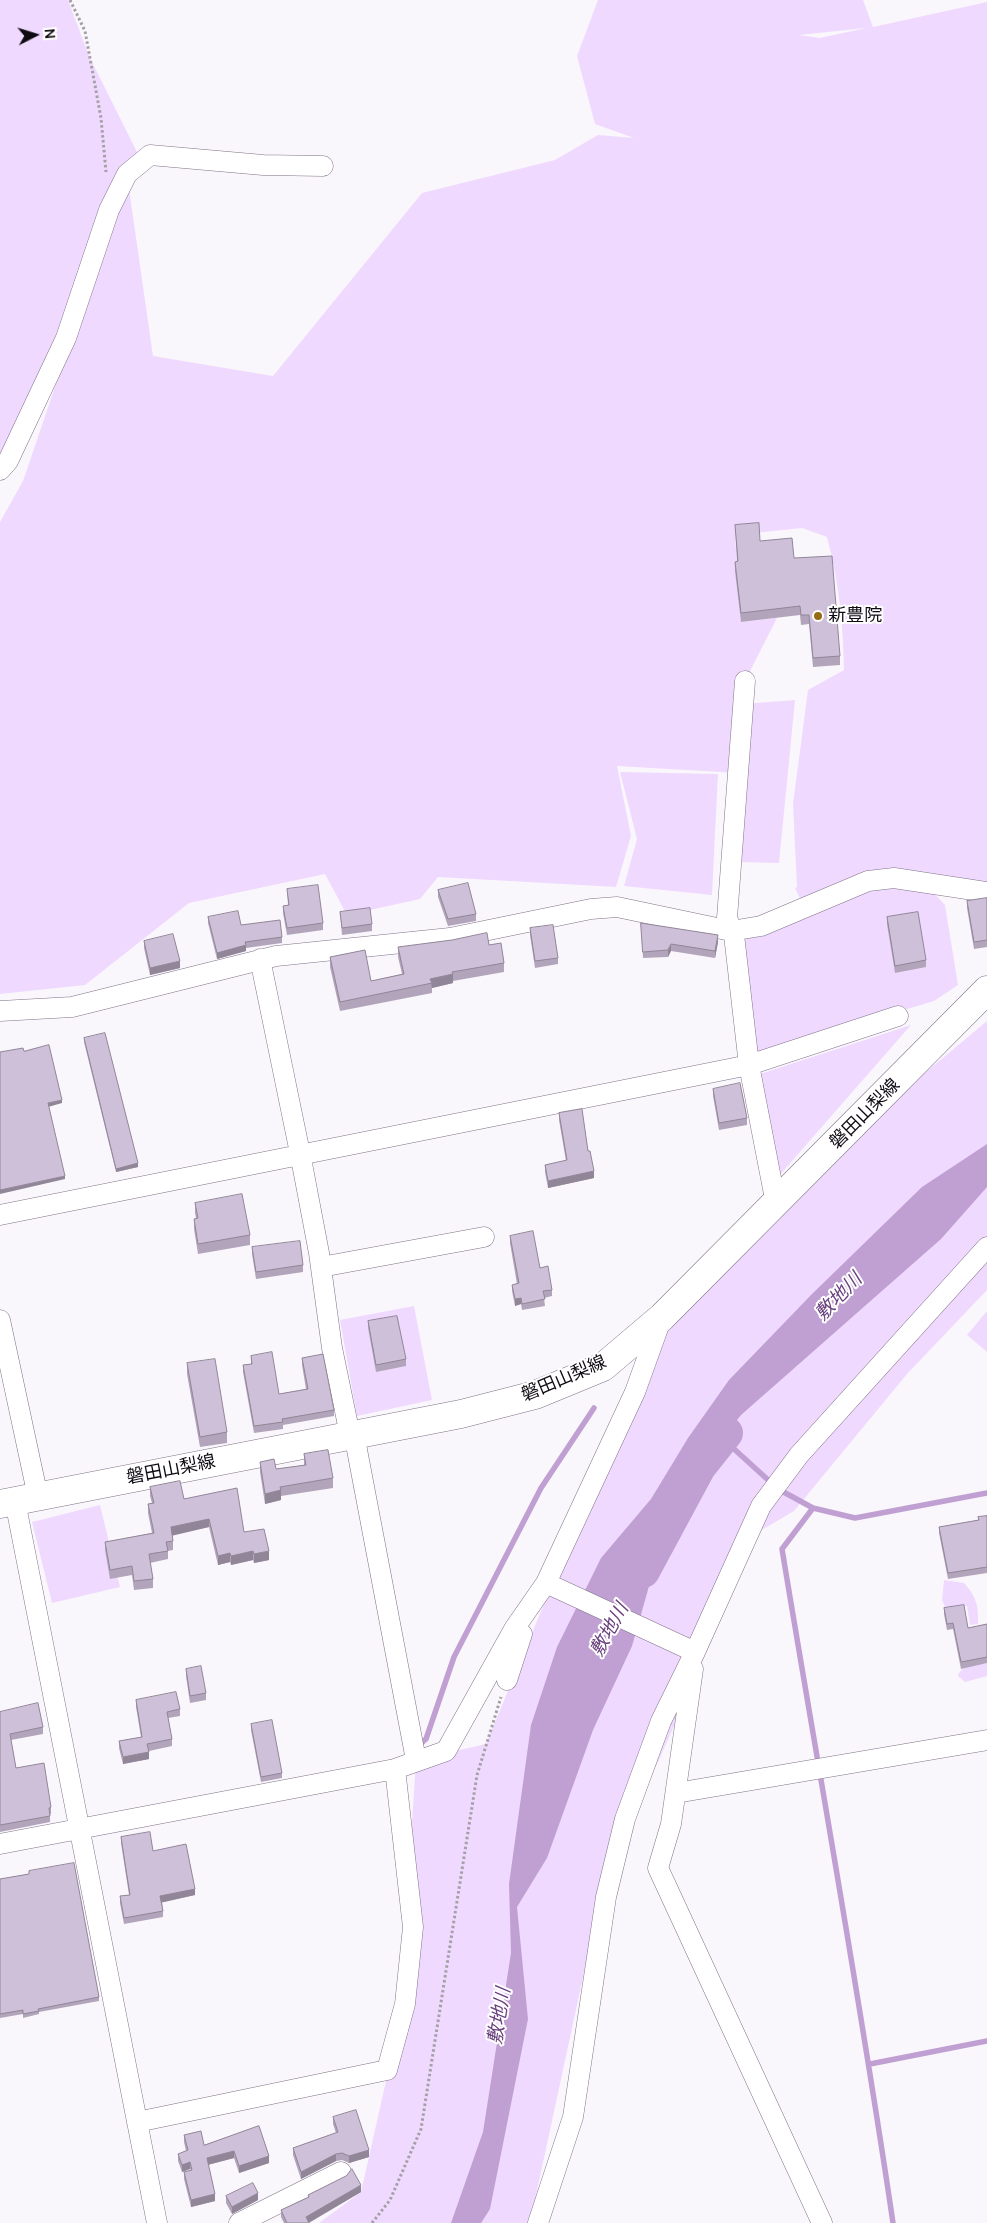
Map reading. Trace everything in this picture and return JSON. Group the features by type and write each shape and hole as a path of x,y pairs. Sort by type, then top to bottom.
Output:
{"main road":[{"name":"磐田山梨線","path":"18,1501 461,1414 535,1395 603,1367 662,1317 987,990"}],"street":[{"path":"0,470 8,461 66,338 109,210 127,174 150,155 263,165 323,166"},
{"path":"744,682 726,918 734,935 749,1065 776,1204"},
{"path":"0,1011 72,1008 260,959 450,938 591,909 617,907 731,931 761,926 868,881 894,878 987,892"},
{"path":"260,959 300,1153 321,1267 332,1348 352,1435 416,1760"},
{"path":"0,1215 300,1153 749,1065 898,1016"},
{"path":"321,1267 484,1237"},
{"path":"538,2223 573,2117 606,1897 625,1819 688,1648 760,1506 799,1455 987,1247"},
{"path":"0,1844 395,1769 446,1751 514,1629 533,1602 551,1586 635,1392 662,1317"},
{"path":"0,1320 18,1501 157,2223"},
{"path":"551,1586 688,1648"},
{"path":"507,1680 533,1602"},
{"path":"688,1648 676,1793 671,1824 658,1868 822,2223"},
{"path":"676,1793 987,1740"},
{"path":"137,2122 387,2070 405,2004 413,1927 395,1769"},
{"path":"239,2223 341,2172"}],"path":[{"path":"70,0 84,31 101,118 106,173"},
{"path":"372,2223 390,2200 421,2129 477,1775 507,1680"}],"shaded area":[{"path":"0,0 68,0 89,56 142,162 127,175 153,356 273,376 422,193 555,160 598,135 634,138 595,124 577,56 598,0 863,0 873,27 987,2 987,886 923,882 945,905 958,985 934,1001 757,1054 734,935 804,907 795,888 797,887 793,804 808,690 844,670 840,603 827,537 802,528 735,535 741,622 777,618 745,681 743,704 795,700 779,863 738,862 738,773 617,766 631,836 616,887 438,877 420,899 347,915 325,874 189,903 85,985 0,994 0,522 23,481 121,193 0,467","holes":["866,28 820,38 799,35"]},
{"path":"620,772 718,774 712,895 624,886 637,839"},
{"path":"987,1021 987,1290 907,1374 794,1511 760,1531 602,1889 530,2223 319,2223 361,2192 393,2050 408,1884 416,1760 486,1744 656,1334 810,1169"},
{"path":"911,1025 778,1177 760,1074"},
{"path":"414,1306 432,1400 357,1416 340,1320"},
{"path":"987,1311 987,1352 967,1335"},
{"path":"100,1505 120,1587 52,1603 32,1522"},
{"path":"944,1580 964,1583 968,1588 976,1602 978,1624 970,1625 967,1606 957,1605 950,1610 945,1607 942,1600"},
{"path":"987,1663 987,1676 965,1682 958,1676 966,1668"}],"water":[{"path":"987,1144 987,1187 941,1239 741,1415 699,1467 665,1530 632,1646 593,1730 547,1858 517,1907 528,2019 490,2209 481,2223 451,2223 483,2132 511,1953 509,1884 531,1725 557,1647 601,1558 651,1499 688,1438 729,1380 812,1294 922,1187"}],"building":[{"path":"759,523 760,541 792,538 794,558 832,556 840,656 813,658 809,615 801,615 800,606 741,613 735,562 738,561 735,525"},
{"path":"468,883 476,914 448,919 438,890"},
{"path":"318,885 323,923 287,928 283,906 289,905 287,889"},
{"path":"987,898 987,940 974,942 967,901"},
{"path":"370,908 372,924 342,928 340,912"},
{"path":"238,911 241,925 280,920 282,937 245,942 246,945 217,953 208,917"},
{"path":"918,912 926,960 895,966 887,917"},
{"path":"641,923 718,935 715,951 671,944 668,950 643,952"},
{"path":"553,925 558,958 535,961 530,928"},
{"path":"487,933 489,945 501,943 504,963 452,972 453,974 430,979 432,983 340,1002 330,957 365,950 371,981 404,974 398,947"},
{"path":"173,934 180,961 150,968 144,941"},
{"path":"105,1033 138,1163 116,1169 84,1038"},
{"path":"49,1045 62,1100 48,1103 65,1176 0,1190 0,1052 23,1048 24,1051"},
{"path":"740,1083 747,1118 719,1123 713,1089"},
{"path":"582,1109 588,1151 590,1151 594,1171 548,1181 545,1165 567,1160 559,1113"},
{"path":"242,1194 250,1235 198,1244 194,1219 198,1218 195,1203"},
{"path":"533,1231 540,1268 548,1266 552,1290 543,1291 545,1299 522,1304 521,1298 515,1299 512,1285 519,1283 510,1236"},
{"path":"300,1241 303,1265 256,1272 252,1247"},
{"path":"397,1316 406,1359 376,1365 368,1321"},
{"path":"272,1352 279,1394 308,1389 302,1358 323,1354 334,1410 282,1419 283,1422 254,1426 243,1365 252,1364 251,1356"},
{"path":"215,1359 227,1432 200,1437 187,1363"},
{"path":"328,1450 333,1478 280,1487 281,1490 265,1494 260,1462 274,1459 276,1469 306,1465 304,1454"},
{"path":"180,1481 184,1499 237,1488 244,1532 264,1529 269,1551 254,1554 253,1551 231,1556 230,1553 218,1556 209,1519 171,1527 173,1541 166,1542 168,1551 149,1554 153,1579 134,1581 132,1566 110,1570 105,1542 154,1533 148,1504 154,1503 150,1487"},
{"path":"987,1516 987,1567 948,1573 939,1527 979,1520 978,1517"},
{"path":"964,1605 968,1628 987,1624 987,1657 961,1662 953,1623 947,1624 944,1608"},
{"path":"201,1666 206,1693 190,1696 186,1669"},
{"path":"176,1692 180,1709 167,1712 172,1739 147,1744 149,1752 123,1757 119,1741 142,1737 136,1700"},
{"path":"38,1703 43,1727 10,1734 16,1768 44,1763 51,1807 49,1808 50,1816 0,1825 0,1712"},
{"path":"272,1720 282,1773 261,1777 251,1724"},
{"path":"150,1832 153,1851 186,1844 195,1889 160,1896 163,1911 124,1918 120,1896 130,1895 121,1837"},
{"path":"74,1863 99,1997 38,2009 39,2011 23,2014 23,2010 0,2014 0,1879 29,1874 29,1871"},
{"path":"356,2110 369,2150 349,2156 342,2153 336,2154 301,2172 293,2148 338,2132 333,2117"},
{"path":"259,2126 269,2156 239,2166 234,2151 207,2158 215,2194 191,2200 184,2172 192,2170 190,2162 182,2165 178,2154 188,2150 184,2135 201,2131 204,2145"},
{"path":"352,2169 361,2185 306,2217 309,2223 287,2223 281,2210 346,2176"},
{"path":"253,2183 258,2193 232,2207 226,2196"}],"waterway":[{"path":"418,1746 426,1739 454,1657 541,1488 594,1408"},
{"name":"敷地川","path":"643,1571 699,1467 726,1433"},
{"path":"722,1438 778,1489 813,1508 855,1518 987,1493"},
{"path":"813,1508 782,1549 853,1970 893,2223"},
{"path":"870,2064 987,2041"}],"place":[{"name":"新豊院","path":"818,616"}]}
